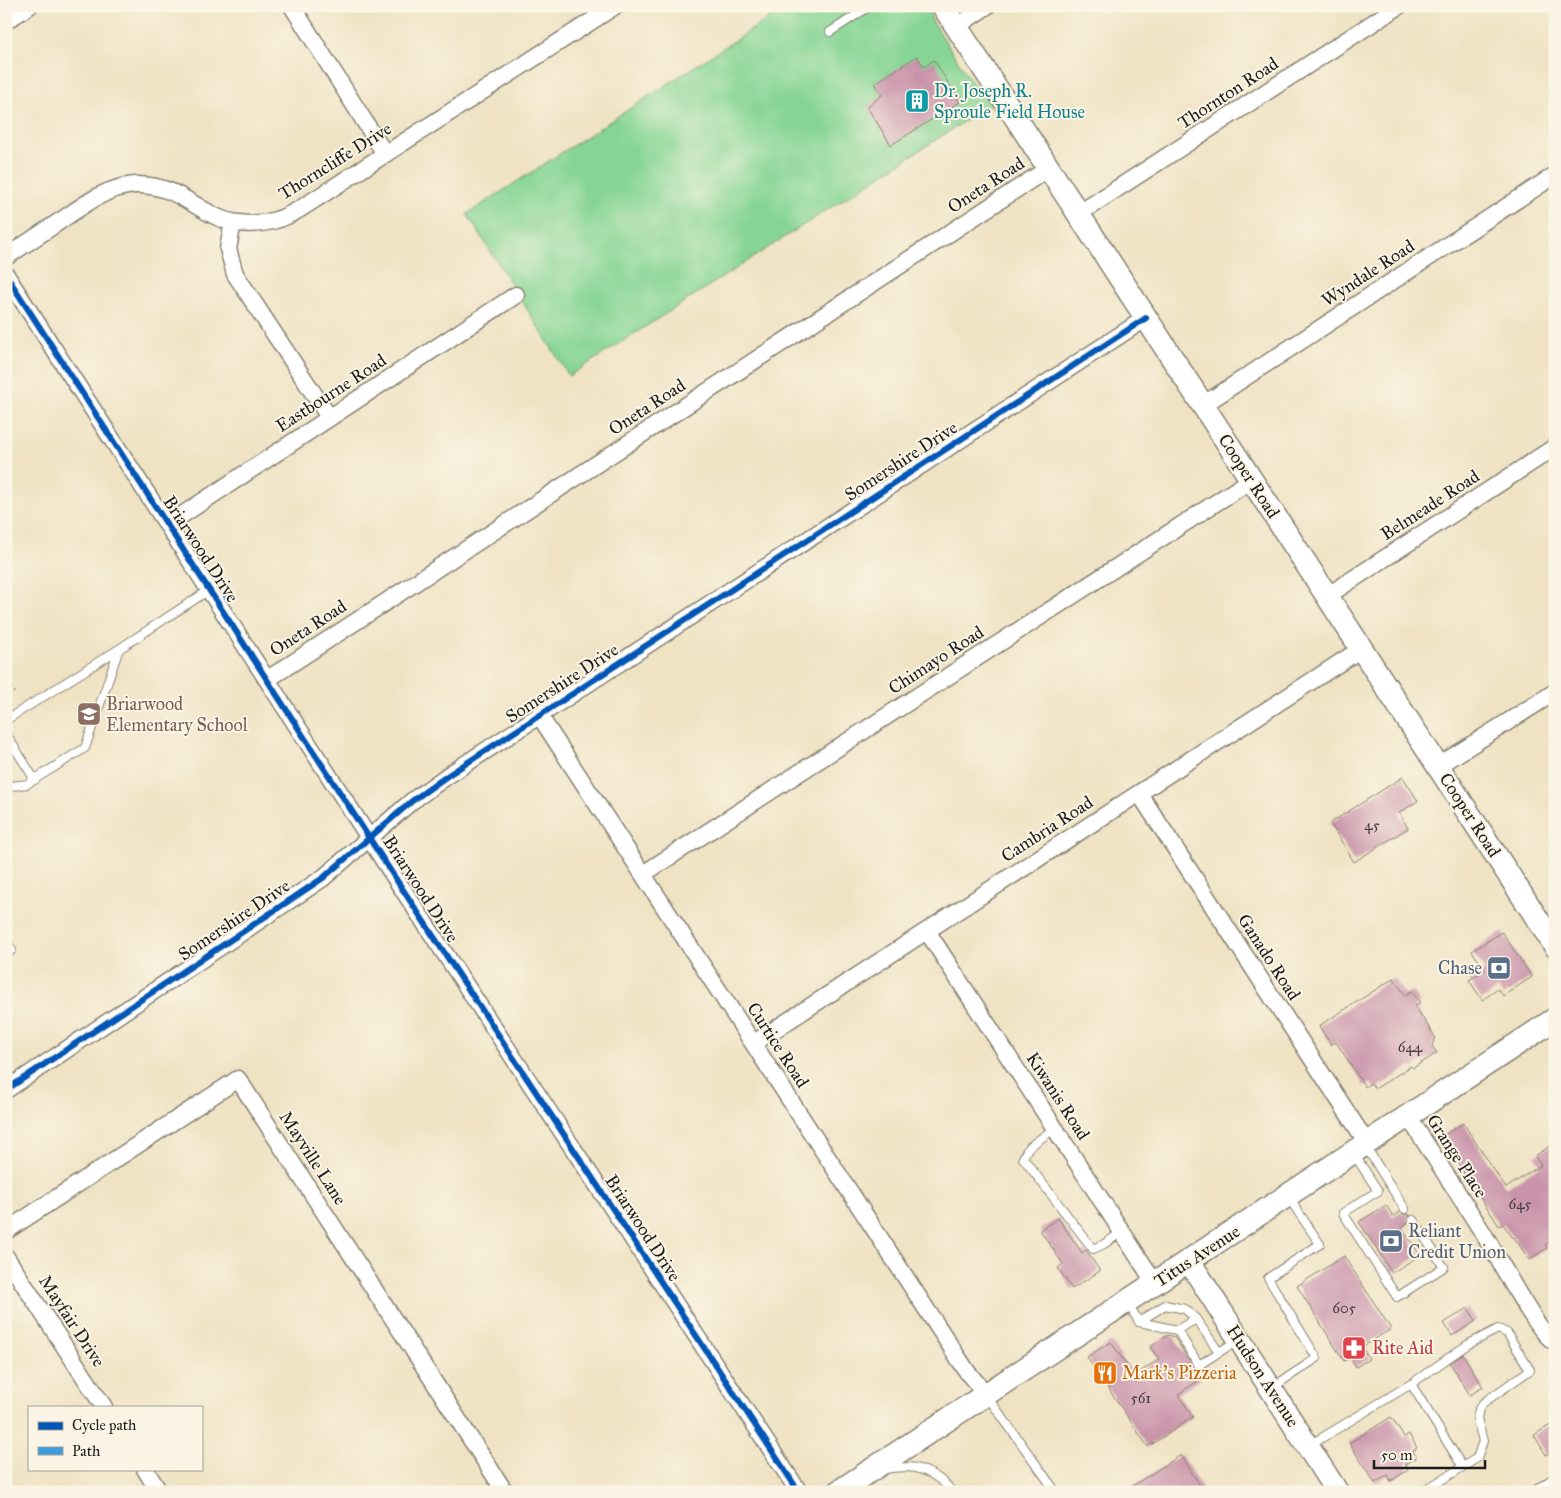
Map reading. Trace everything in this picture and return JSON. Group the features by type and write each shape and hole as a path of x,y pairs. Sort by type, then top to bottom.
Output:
{"main road":[{"name":"Cooper Road","path":"943,6 1555,946"},
{"name":"Titus Avenue","path":"838,1492 1555,1019"},
{"name":"Hudson Avenue","path":"1189,1261 1337,1492"}],"street":[{"path":"6,21 28,6"},
{"path":"292,6 385,154"},
{"name":"Thorncliffe Drive","path":"6,257 92,199 116,189 135,186 147,186 171,191 183,196 214,216 233,222 254,224 276,220 300,209 615,6"},
{"path":"956,26 987,6"},
{"name":"Thornton Road","path":"1078,214 1399,6"},
{"name":"Oneta Road","path":"268,679 1049,168"},
{"name":"Wyndale Road","path":"1203,405 1555,175"},
{"path":"233,222 228,249 236,274 329,417"},
{"name":"Briarwood Drive","path":"6,275 369,838 799,1492"},
{"name":"Eastbourne Road","path":"167,525 516,295"},
{"name":"Somershire Drive","path":"6,1090 323,878 412,801 446,776 1146,318"},
{"name":"Belmeade Road","path":"1327,596 1555,447"},
{"name":"Chimayo Road","path":"643,874 1252,480"},
{"name":"Cambria Road","path":"754,1043 1361,648"},
{"path":"1438,766 1555,692"},
{"name":"Curtice Road","path":"539,715 968,1373 986,1394"},
{"name":"Ganado Road","path":"1138,793 1361,1147"},
{"name":"Kiwanis Road","path":"926,931 1155,1283"},
{"name":"Mayville Lane","path":"6,1231 238,1079 505,1492"},
{"name":"Grange Place","path":"1408,1116 1487,1239 1505,1272 1536,1320 1550,1340 1555,1342"},
{"name":"Mayfair Drive","path":"6,1257 103,1406"},
{"path":"146,1470 159,1492"}],"lane":[{"path":"830,32 870,6"},
{"path":"6,720 209,590"},
{"path":"6,784 21,786 35,780 85,748 119,649"},
{"path":"6,734 35,780"},
{"path":"6,941 12,950 6,953"},
{"path":"1055,1128 1028,1148 1023,1158 1093,1249 1122,1232"},
{"path":"1361,1147 1405,1209"},
{"path":"1361,1147 1378,1191 1343,1214 1397,1297 1444,1267 1413,1220"},
{"path":"1271,1388 1317,1358 1268,1278 1320,1244 1287,1196"},
{"path":"1126,1302 1139,1322 1177,1330 1196,1319"},
{"path":"1139,1322 1165,1305 1185,1309 1196,1319 1219,1352"},
{"path":"1309,1446 1411,1384 1467,1345 1498,1329 1507,1333 1530,1370 1483,1403 1479,1409 1477,1419 1483,1441 1477,1458 1422,1492"},
{"path":"1177,1330 1199,1365 1239,1339"},
{"path":"1411,1384 1462,1466"},
{"path":"986,1394 1056,1492"},
{"path":"871,1470 908,1467 917,1469 933,1475 951,1490"},
{"path":"1533,1492 1555,1477"}],"path":[{"path":"6,679 16,694"}],"green space":[{"path":"788,6 927,6 932,20 972,83 993,103 569,376 467,214"}],"building":[{"name":"Dr. Joseph R. Sproule Field House","path":"917,56 924,67 934,60 960,102 891,145 867,107 882,95 875,83"},
{"path":"1403,777 1418,801 1399,813 1408,828 1354,862 1330,823"},
{"path":"1502,932 1532,977 1503,996 1498,989 1482,1000 1469,980 1485,970 1472,951"},
{"path":"1394,978 1405,995 1412,991 1420,1003 1415,1006 1435,1037 1432,1046 1437,1053 1413,1068 1411,1066 1375,1089 1371,1083 1365,1087 1336,1042 1331,1045 1319,1026"},
{"path":"1463,1123 1506,1188 1541,1165 1535,1156 1550,1146 1555,1153 1555,1239 1545,1245 1547,1248 1529,1260 1503,1224 1499,1226 1441,1137"},
{"name":"Reliant Credit Union","path":"1386,1205 1393,1216 1400,1212 1410,1215 1407,1220 1408,1223 1402,1228 1420,1255 1392,1273 1359,1222"},
{"path":"1058,1218 1082,1253 1086,1250 1100,1271 1072,1289 1058,1268 1063,1264 1040,1230"},
{"name":"Rite Aid","path":"1344,1256 1391,1329 1362,1347 1369,1359 1356,1367 1350,1357 1344,1361 1297,1286"},
{"path":"1468,1308 1476,1321 1452,1336 1444,1323"},
{"path":"1168,1335 1174,1337 1201,1379 1178,1394 1193,1417 1148,1447 1087,1357 1111,1342 1134,1376 1159,1359 1150,1347"},
{"path":"1463,1354 1483,1387 1470,1395 1450,1363"},
{"path":"1391,1417 1404,1437 1409,1434 1417,1448 1413,1451 1417,1457 1405,1464 1408,1470 1391,1481 1388,1475 1375,1483 1349,1443"},
{"path":"1555,1422 1555,1449 1546,1455 1534,1435"},
{"path":"1181,1455 1204,1492 1123,1492"}],"marked path":[{"path":"224,599 229,596"}],"cycle path":[{"path":"6,275 384,861 799,1492"},
{"path":"6,1090 323,878 412,801 447,776 1146,318"}],"place":[{"name":"Dr. Joseph R. Sproule Field House","path":"917,101"},
{"name":"Briarwood Elementary School","path":"89,714"},
{"name":"Chase","path":"1499,968"},
{"name":"Reliant Credit Union","path":"1391,1241"},
{"name":"Rite Aid","path":"1354,1348"},
{"name":"Mark's Pizzeria","path":"1105,1373"}]}
